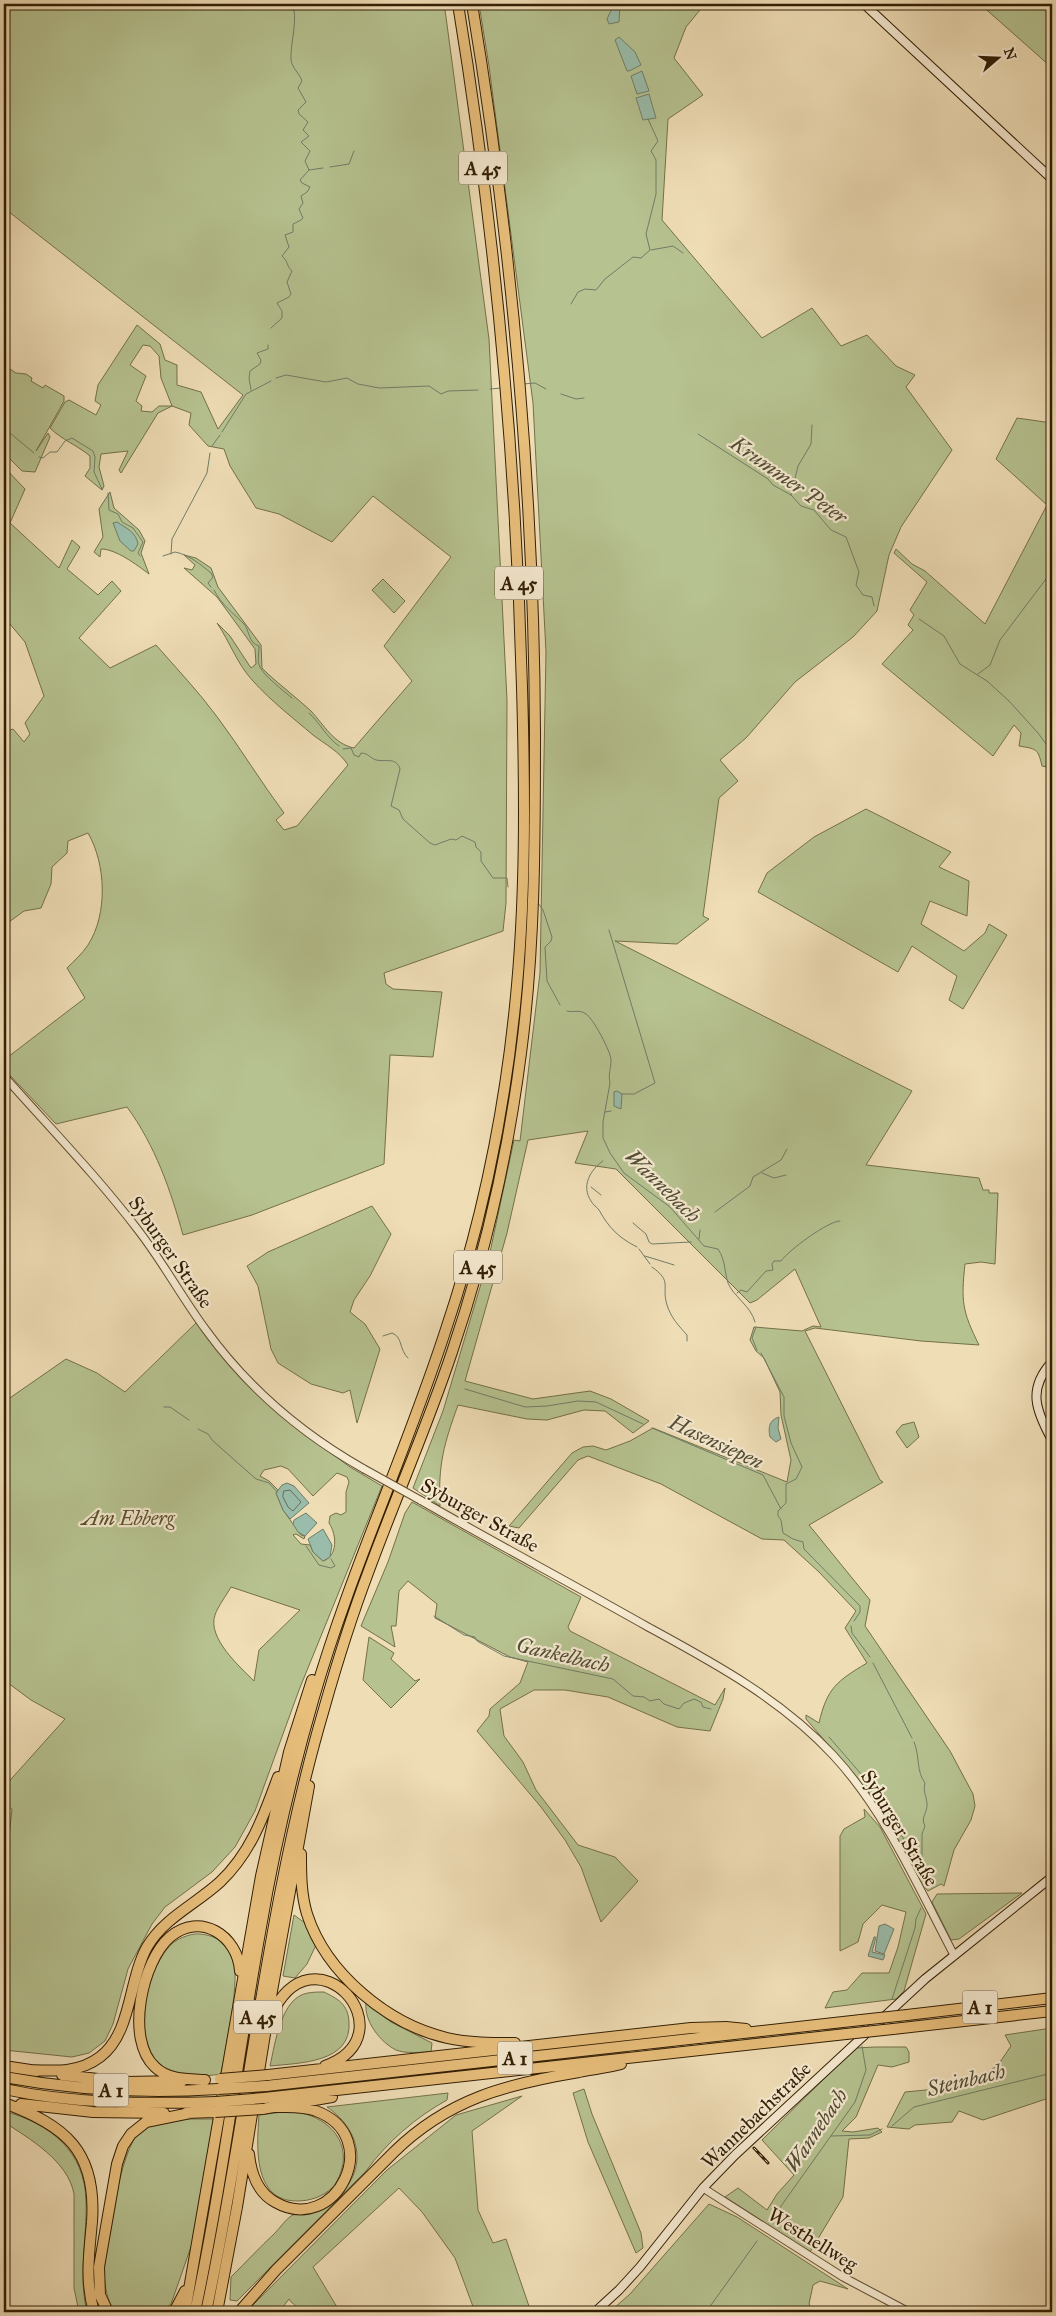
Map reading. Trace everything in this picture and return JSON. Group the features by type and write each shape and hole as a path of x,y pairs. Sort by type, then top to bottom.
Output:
{"highway":[{"name":"A 45","path":"195,2312 266,1898 293,1778 327,1656 353,1581 417,1414 462,1278 491,1158 515,1007 520,935 524,817 520,622 510,444 502,333 486,192 458,4"},
{"name":"A 45","path":"206,2312 231,2180 270,1948 300,1794 351,1622 454,1349 488,1232 515,1097 526,1008 533,909 535,817 533,632 523,443 515,331 493,141 472,4"},
{"path":"217,2312 307,1797 326,1714 391,1516"},
{"path":"30,2070 76,2069 100,2057 112,2045 121,2026 137,1970 148,1946 168,1922 219,1883 239,1861 260,1824 289,1752 314,1675 327,1656"},
{"path":"185,2312 261,1876 289,1752"},
{"path":"307,1797 301,1852 304,1902 316,1935 331,1960 346,1978 388,2012 434,2034 470,2042 553,2043"},
{"path":"219,2084 205,2080 179,2078 162,2072 150,2062 141,2042 140,2018 146,1980 158,1951 169,1938 183,1929 202,1927 217,1931 226,1937 236,1953 240,1968 237,2007"},
{"path":"267,2026 284,1994 295,1985 306,1981 319,1980 331,1982 350,1996 357,2009 359,2022 358,2033 353,2044 337,2061 305,2072"},
{"name":"A 1","path":"4,2077 57,2086 126,2091 219,2084 861,2020 1052,1998"},
{"name":"A 1","path":"4,2089 94,2102 215,2107 263,2103 372,2086 1052,2011"},
{"path":"267,2080 305,2072 691,2028 726,2027 764,2030"},
{"path":"238,2312 276,2270 399,2147 439,2115 464,2102 497,2091 655,2055"},
{"path":"4,2066 125,2082 205,2080"},
{"path":"278,2107 346,2095 372,2086"},
{"path":"4,2102 93,2112 190,2113"},
{"path":"4,2102 39,2116 61,2131 74,2144 84,2164 90,2179 92,2199 88,2270 89,2292 94,2312"},
{"path":"248,2141 250,2165 254,2178 261,2190 276,2202 288,2208 307,2208 320,2204 336,2195 346,2178 350,2165 350,2152 344,2134 329,2118 315,2110 278,2107 263,2103"},
{"path":"108,2312 100,2294 98,2267 117,2164 123,2146 131,2134 146,2122 215,2107"},
{"path":"174,2312 184,2294 194,2259"}],"main road":[{"path":"864,4 1052,179"},
{"path":"1052,1362 1042,1375 1036,1402 1040,1416 1052,1440"},
{"name":"Wannebachstraße","path":"595,2312 640,2267 703,2188 741,2150 900,2001 954,1955 1052,1877"}],"street":[{"name":"Syburger Straße","path":"4,1076 127,1215 202,1324 240,1372 294,1423 364,1469 699,1655 762,1693 789,1714 834,1756 866,1798 903,1859 954,1955"},
{"name":"Westhellweg","path":"703,2188 843,2277 909,2312"}],"green space":[{"path":"4,4 444,4 489,339 507,700 506,903 503,931 384,973 386,984 393,989 442,992 433,1057 390,1055 384,1164 252,1215 183,1235 173,1202 154,1153 127,1107 56,1124 4,1069 4,1060 85,998 67,968 86,948 94,933 102,904 102,889 98,859 88,833 68,841 67,853 52,867 51,884 41,908 24,911 9,922 4,919 4,732 13,729 24,742 30,734 25,723 44,696 25,642 4,617 4,467 25,489 10,523 59,568 72,540 80,547 67,569 98,595 112,581 121,591 79,638 110,668 156,645 203,699 235,742 284,813 276,820 284,830 297,826 348,765 336,752 275,702 247,674 217,623 230,636 251,668 256,664 255,649 217,597 184,568 192,570 195,565 184,555 196,558 211,568 218,587 261,645 262,668 311,711 335,738 354,748 412,681 384,646 451,557 373,496 332,542 279,514 256,508 230,466 224,449 208,446 189,425 191,413 172,406 158,413 121,473 119,470 128,451 101,454 99,467 104,486 102,490 85,476 90,468 90,456 50,428 65,402 69,400 96,415 101,405 95,401 98,385 137,325 160,344 165,360 177,365 177,385 201,392 218,429 243,395 4,208","holes":["143,345 150,346 159,356 161,378 172,406 159,406 152,412 141,411 142,406 136,401 146,376 130,365"]},
{"path":"479,4 697,4 700,10 686,27 674,58 703,95 668,119 662,220 762,338 812,308 841,346 867,335 896,366 915,375 906,387 952,450 901,527 889,555 877,611 853,637 795,682 746,738 720,760 738,781 719,798 703,916 709,919 677,944 615,941 912,1091 866,1165 979,1178 983,1190 989,1190 989,1193 998,1193 995,1264 981,1262 965,1264 964,1306 979,1345 921,1341 815,1328 805,1331 880,1480 883,1482 809,1525 870,1600 865,1626 950,1751 973,1794 975,1806 971,1820 954,1850 944,1886 941,1884 928,1891 918,1880 915,1869 869,1792 806,1719 806,1715 819,1723 830,1693 848,1675 867,1663 845,1628 856,1611 819,1572 784,1540 762,1539 661,1484 588,1456 578,1460 519,1528 509,1526 572,1453 583,1447 593,1446 606,1450 630,1441 653,1428 787,1482 791,1460 781,1415 780,1392 764,1358 756,1351 750,1340 754,1327 802,1331 813,1326 821,1327 795,1269 757,1300 750,1303 616,1169 575,1163 588,1131 528,1140 507,1233 465,1381 533,1399 590,1391 611,1399 649,1421 633,1433 605,1411 584,1410 547,1420 527,1419 458,1405 443,1454 440,1478 440,1506 413,1488 443,1411 489,1257 514,1140 520,1141 540,973 546,652 533,403 489,66"},
{"path":"980,4 1052,4 1052,64 1050,66"},
{"path":"4,365 16,373 26,374 32,378 31,381 43,388 45,385 64,396 64,401 36,451 48,433 50,437 35,472 22,471 4,453"},
{"path":"1017,418 1052,423 1052,768 1042,766 1035,750 1019,746 1021,733 1014,725 993,756 882,664 913,630 908,625 914,615 910,610 927,582 894,553 896,549 912,564 925,571 985,624 1047,505 996,459"},
{"path":"110,492 114,508 139,530 145,541 141,553 149,574 126,558 113,552 101,549 100,557 94,552 103,537 99,509"},
{"path":"383,579 405,601 394,613 372,590"},
{"path":"866,809 951,852 939,867 969,881 967,916 930,901 921,924 964,951 985,933 989,924 1007,935 963,1009 949,1000 957,976 912,946 898,972 758,892 767,873 814,837"},
{"path":"372,1206 391,1234 370,1276 354,1300 350,1312 365,1324 380,1349 357,1423 350,1390 343,1393 311,1384 278,1363 271,1349 258,1286 247,1266 268,1252"},
{"name":"Am Ebberg","path":"197,1322 204,1332 310,1438 350,1467 382,1486 299,1690 255,1811 235,1847 212,1872 165,1907 152,1924 128,1969 113,2024 105,2041 89,2053 72,2057 4,2050 4,1832 8,1833 9,1837 12,1809 4,1804 4,1787 65,1719 31,1700 4,1680 4,1402 66,1359 97,1373 125,1392","holes":["281,1466 288,1469 313,1496 337,1473 347,1477 349,1482 346,1492 346,1512 341,1515 336,1513 330,1516 329,1523 334,1533 335,1545 331,1555 323,1561 313,1552 310,1545 301,1544 293,1535 296,1534 304,1539 305,1536 301,1535 283,1510 276,1493 278,1490 269,1481 260,1476 264,1470","231,1587 300,1610 259,1650 254,1681 226,1651 216,1633 215,1615"]},
{"path":"914,1422 919,1437 907,1448 896,1432 902,1425"},
{"path":"412,1502 581,1597 568,1627 570,1631 715,1705 725,1688 723,1699 710,1731 677,1727 608,1697 565,1690 534,1690 500,1709 504,1736 523,1762 536,1790 578,1845 615,1857 638,1881 601,1922 581,1867 565,1840 541,1807 477,1731 489,1716 490,1709 520,1683 528,1662 510,1657 435,1618 437,1604 408,1581 399,1591 396,1626 391,1626 395,1647 361,1626 388,1562 405,1513"},
{"path":"369,1637 394,1653 391,1659 415,1681 420,1679 391,1708 363,1680"},
{"path":"864,1809 880,1827 926,1914 904,1991 896,1999 825,2008 833,1992 847,1990 862,1973 889,1973 898,1947 906,1912 882,1905 863,1924 858,1942 840,1951 840,1836 844,1829 865,1817"},
{"path":"1022,1893 959,1939 951,1940 932,1902 937,1894"},
{"path":"294,1915 305,1923 316,1945 307,1964 295,1978 283,1976"},
{"path":"194,1934 211,1936 226,1945 235,1965 234,1995 221,2074 190,2076 167,2070 151,2055 146,2041 144,2025 145,2008 153,1974 170,1945"},
{"path":"324,1992 338,2000 347,2011 349,2022 348,2036 342,2046 333,2053 309,2062 270,2066 277,2034 285,2012 291,2003 299,1996 308,1993"},
{"path":"366,2003 391,2022 432,2043 431,2052 404,2052 396,2050 384,2042 370,2024"},
{"path":"1052,2028 1052,2097 983,2120 959,2111 952,2122 915,2125 909,2129 887,2127 905,2092 967,2086 998,2065 1011,2046 1005,2035"},
{"path":"906,2047 909,2052 909,2062 892,2067 878,2065 856,2117 842,2131 853,2132 878,2128 882,2132 869,2138 849,2139 843,2197 810,2252 725,2197 738,2188 767,2210 777,2194 794,2175 762,2140 855,2048"},
{"path":"584,2089 592,2114 641,2233 643,2248 636,2253 588,2142 573,2093"},
{"path":"448,2093 447,2100 413,2122 393,2140 366,2171 237,2301 230,2300 231,2277 291,2216 327,2204 341,2193 350,2182 357,2156 355,2142 349,2129 327,2107"},
{"path":"522,2096 472,2131 478,2210 493,2243 506,2239 531,2312 475,2312 455,2258 422,2212 399,2188 313,2267 340,2312 305,2311 289,2299 279,2312 249,2312 252,2306 387,2170 456,2115"},
{"path":"4,2111 36,2123 50,2132 72,2154 79,2168 84,2184 86,2202 83,2284 87,2312 79,2312 74,2288 74,2194 70,2182 56,2161 36,2144 4,2122"},
{"path":"291,2111 312,2116 329,2127 336,2134 343,2153 343,2164 334,2186 316,2198 297,2201 282,2199 272,2192 265,2182 260,2169 258,2155 259,2115"},
{"path":"173,2119 214,2119 193,2241 171,2304 161,2312 115,2312 107,2294 104,2273 115,2198 126,2157 140,2131 151,2124"},
{"path":"709,2204 737,2217 848,2289 820,2281 813,2285 809,2304 813,2312 614,2312 613,2309 630,2294"}],"water":[{"path":"614,4 620,4 619,22 609,24 607,19"},
{"path":"619,37 635,52 641,65 627,71 615,40"},
{"path":"642,71 649,91 637,94 631,76"},
{"path":"649,94 656,118 643,120 636,98"},
{"path":"117,522 135,536 138,544 134,551 131,551 120,541 113,523"},
{"path":"617,1091 622,1094 621,1109 614,1106 614,1092"},
{"path":"779,1417 778,1428 781,1439 776,1442 770,1437 769,1428 771,1422"},
{"path":"287,1483 294,1486 309,1503 290,1519 283,1510 276,1493 282,1485"},
{"path":"306,1513 317,1523 305,1536 298,1532 293,1524 294,1520"},
{"path":"323,1529 332,1545 330,1557 323,1561 313,1552 308,1539"},
{"path":"885,1924 894,1929 884,1954 875,1951 879,1926"},
{"path":"874,1937 876,1937 872,1952 885,1955 883,1960 868,1956"}],"waterway":[{"path":"271,328 282,318 282,311 277,303 291,294 287,282 292,271 282,256 289,247 285,235 293,232 293,224 303,218 299,209 303,203 301,196 310,187 300,180 309,170 305,161 310,151 301,142 309,136 303,130 308,122 299,114 298,110 306,102 298,88 302,81 291,60 295,16 292,4"},
{"path":"571,304 578,292 585,289 596,290 605,279 633,257 641,258 650,250 646,234 656,194 656,160 651,151 658,141 648,119"},
{"path":"330,167 349,164 354,151"},
{"path":"309,170 323,168"},
{"path":"651,250 673,246 683,253"},
{"path":"251,390 250,371 260,364 261,360 257,353 268,349 268,345"},
{"path":"276,378 286,375 326,382 347,378 358,384 379,388 429,386 441,394 448,391 478,390"},
{"path":"222,432 246,394 271,381"},
{"path":"523,384 535,383 546,389"},
{"path":"490,389 502,388"},
{"path":"561,394 576,399 584,398"},
{"path":"791,495 798,466 811,444 812,425"},
{"name":"Wannebach","path":"4,428 34,453"},
{"name":"Krummer Peter","path":"698,434 768,479 773,485 791,495 801,506 814,510 831,530 846,537 859,572 856,585 863,595 872,597 874,606"},
{"path":"212,446 220,435"},
{"name":"Wannebach","path":"39,457 43,458 50,452 57,452 65,441 72,438 93,451 95,457 94,472 102,489"},
{"path":"171,554 172,539 207,473 210,453"},
{"name":"Wannebach","path":"108,493 109,510 118,514 122,522 133,528 143,542 138,553 140,556"},
{"name":"Wannebach","path":"163,556 175,552 186,555 211,573 213,577 208,583 211,587"},
{"path":"978,674 990,665 1000,640 1052,571"},
{"name":"Wannebach","path":"214,590 224,604 244,624 251,640 259,646 259,662 262,671 292,698"},
{"name":"Krummer Peter","path":"919,619 944,636 960,664 987,681 1009,701 1038,733 1052,752"},
{"name":"Wannebach","path":"309,713 339,746"},
{"name":"Wannebach","path":"343,749 351,748 354,755 359,757 363,753 376,760 394,761 400,769 391,806 399,810 403,819 430,843 435,845 451,839 456,840 462,836 475,842 476,847 481,852 481,861 493,878 507,878 508,887"},
{"name":"Wannebach","path":"538,903 543,910 552,937 545,947 547,981 560,1005"},
{"path":"609,930 655,1083 634,1094 622,1094"},
{"name":"Wannebach","path":"567,1011 581,1012 589,1017 601,1036 610,1056 610,1083 603,1122 603,1138 610,1153 624,1173 670,1207 704,1246 718,1249 724,1262 730,1288 750,1311 755,1322"},
{"name":"Wannebach","path":"605,1112 611,1111"},
{"path":"715,1212 750,1186 753,1177 781,1160 787,1149"},
{"path":"603,1161 594,1169 588,1179 588,1195 615,1232 637,1247"},
{"path":"762,1173 774,1178 786,1175"},
{"path":"591,1187 601,1195"},
{"path":"737,1293 741,1290 747,1292 766,1271 773,1270 772,1264 774,1261 781,1261 809,1237 834,1222 840,1221"},
{"path":"633,1223 646,1234 649,1242 652,1244 691,1242"},
{"path":"699,1239 700,1230"},
{"path":"639,1249 650,1264"},
{"path":"645,1256 674,1265"},
{"path":"652,1267 664,1280 665,1298 669,1310 687,1335 687,1341"},
{"name":"Wannebach","path":"756,1327 752,1338 757,1350"},
{"name":"Hasensiepen","path":"383,1336 392,1333 398,1337 403,1351 408,1358"},
{"name":"Wannebach","path":"761,1353 784,1397 784,1416 791,1443 802,1467 796,1479 786,1484 786,1503 778,1511 783,1533 803,1542 804,1549 860,1606 860,1612 854,1621"},
{"name":"Hasensiepen","path":"465,1389 525,1407 578,1401 596,1402 643,1424"},
{"name":"Gankelbach","path":"164,1407 170,1407 189,1420"},
{"name":"Hasensiepen","path":"652,1428 763,1475 781,1509"},
{"name":"Gankelbach","path":"198,1429 208,1434 213,1441 256,1479 269,1483 277,1492"},
{"name":"Gankelbach","path":"306,1546 319,1565 331,1568 335,1566 331,1559"},
{"name":"Gankelbach","path":"434,1616 464,1635 475,1637 477,1641 504,1656 613,1679 633,1696 644,1697 650,1701 659,1699 664,1704 679,1709 684,1703 694,1699 701,1702 703,1707 711,1709"},
{"name":"Wannebach","path":"851,1626 852,1633 870,1657"},
{"name":"Wannebach","path":"873,1663 912,1738"},
{"name":"Gankelbach","path":"829,1737 868,1782 922,1868"},
{"name":"Wannebach","path":"914,1742 920,1774 925,1783 924,1791 927,1803 923,1820 925,1826 922,1834 922,1875"},
{"name":"Wannebach","path":"892,1999 921,1908"},
{"name":"Wannebach","path":"769,2223 855,2102 866,2070 862,2046"},
{"name":"Steinbach","path":"892,2126 914,2107 1052,2073"},
{"name":"Steinbach","path":"831,2136 870,2135 882,2129"},
{"name":"Wannebach","path":"706,2312 757,2241"}],"railway":[{"path":"754,2148 768,2163"}]}
